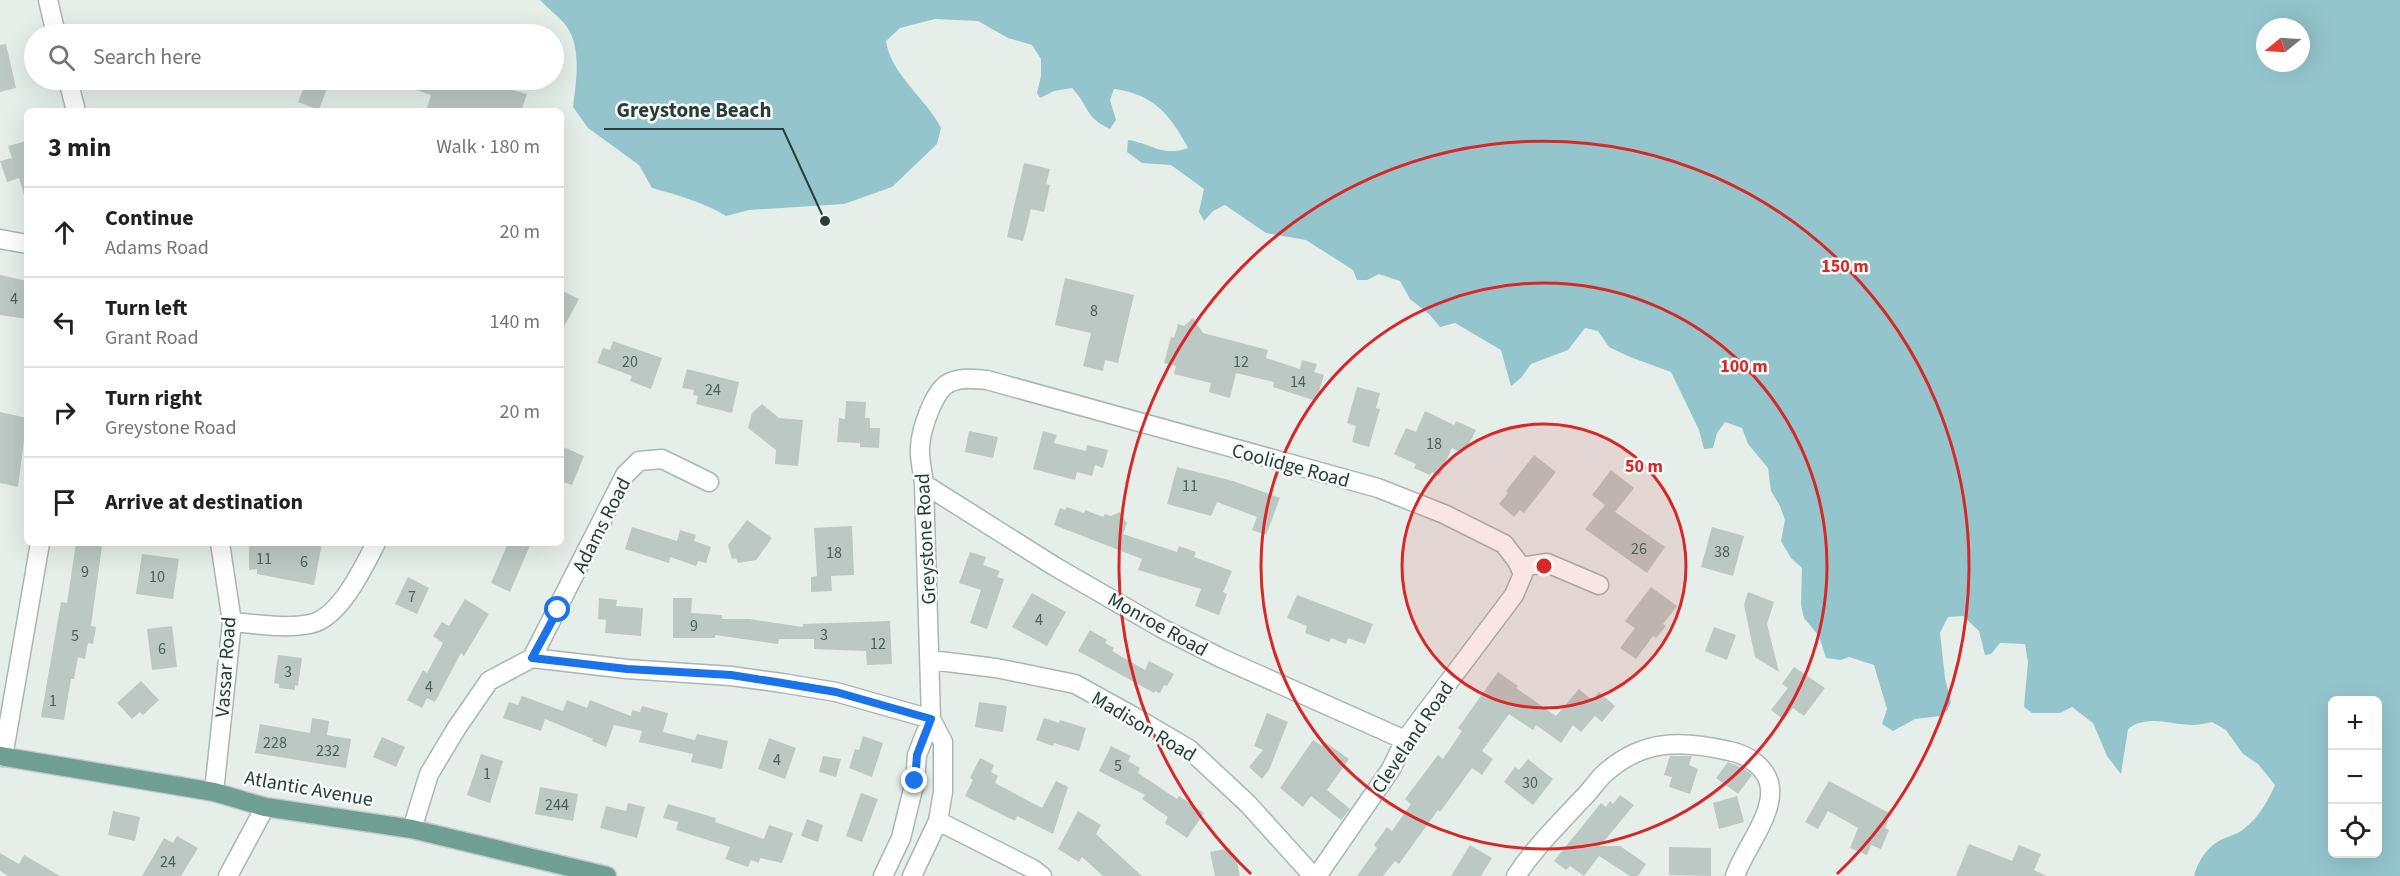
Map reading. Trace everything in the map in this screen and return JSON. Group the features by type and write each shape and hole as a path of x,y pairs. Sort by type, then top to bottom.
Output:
{"main road":[{"name":"Atlantic Avenue","path":"2,756 214,792 265,807 412,829 607,876"}],"street":[{"path":"48,0 54,24"},
{"path":"71,90 75,108"},
{"path":"0,239 24,243"},
{"name":"Greystone Road","path":"883,876 901,838 913,792 917,755 931,719 924,484 920,447 925,423 935,398 948,383 963,378"},
{"name":"Coolidge Road","path":"963,378 987,380 1378,488 1444,514 1504,544 1520,567"},
{"name":"Adams Road","path":"532,658 625,476 639,461 662,459 709,482"},
{"name":"Monroe Road","path":"924,484 1054,566 1163,629 1232,663 1405,740"},
{"path":"2,756 39,546"},
{"name":"Vassar Road","path":"214,792 232,622 220,546"},
{"path":"232,622 288,626 313,624 330,614 357,581 374,546"},
{"path":"1520,567 1547,563 1599,585"},
{"name":"Cleveland Road","path":"1315,876 1391,769 1405,740 1514,595 1523,574 1520,567"},
{"path":"412,829 429,774 489,681 532,658 627,669 731,675 836,692 931,719"},
{"name":"Madison Road","path":"931,660 996,668 1075,684 1131,715 1189,749 1248,804 1315,876"},
{"name":"Greystone Road","path":"912,876 938,821 943,792 943,742 931,719"},
{"path":"1516,876 1530,854 1583,799 1603,774 1623,758 1646,748 1672,743 1697,744 1732,751 1750,758 1762,770 1770,788 1768,807 1758,831 1741,858 1735,876"},
{"path":"228,876 265,807"},
{"path":"938,821 1033,869 1042,876"}],"water":[{"path":"540,0 2400,0 2400,876 2194,876 2209,848 2243,830 2267,802 2275,785 2258,764 2243,754 2226,730 2212,722 2184,725 2151,721 2128,729 2121,774 2107,756 2093,723 2072,707 2060,713 2032,713 2024,707 2028,662 2025,644 2000,643 1991,654 1985,655 1979,631 1963,616 1948,617 1940,633 1945,678 1951,702 1947,711 1940,716 1915,719 1893,731 1882,724 1887,709 1874,665 1849,657 1841,660 1826,658 1819,636 1804,618 1801,605 1802,568 1791,558 1781,541 1785,520 1771,491 1768,468 1748,444 1742,428 1725,422 1717,433 1713,448 1704,449 1699,430 1671,372 1609,347 1598,331 1585,328 1568,350 1531,364 1521,378 1511,386 1501,350 1455,323 1440,327 1430,315 1410,299 1400,281 1379,274 1367,280 1357,280 1353,270 1306,240 1266,233 1225,205 1213,211 1204,221 1199,212 1204,189 1171,165 1142,163 1127,152 1128,140 1171,151 1188,148 1167,116 1150,101 1114,89 1110,100 1116,120 1110,129 1091,116 1072,88 1054,91 1040,98 1037,93 1041,76 1041,59 1032,45 1008,38 978,21 935,19 900,28 886,41 889,53 902,76 935,117 941,128 937,144 892,187 844,204 749,210 726,216 699,203 652,188 639,165 588,128 573,107 577,66 575,45 564,23"}],"building":[{"path":"6,44 16,88 0,92 0,45"},
{"path":"303,90 326,90 320,108 298,102"},
{"path":"416,90 512,90 527,94 522,108 427,108 431,95"},
{"path":"24,142 24,195 19,178 7,182 0,161 12,158 8,146"},
{"path":"1024,163 1050,169 1046,184 1050,185 1044,212 1031,209 1023,241 1007,237"},
{"path":"0,275 24,280 24,319 0,315"},
{"path":"1065,278 1134,295 1118,363 1105,360 1103,371 1083,366 1091,333 1055,325"},
{"path":"564,292 579,299 564,326"},
{"path":"1193,318 1203,333 1268,350 1266,358 1300,369 1302,360 1317,364 1314,372 1324,375 1316,401 1273,387 1274,382 1236,373 1230,398 1209,392 1211,383 1174,374 1176,366 1164,363 1171,337 1174,338 1178,324 1184,326"},
{"path":"613,341 662,358 651,389 630,381 632,376 597,363 603,348 610,350"},
{"path":"687,369 739,382 732,413 696,404 698,396 693,395 694,390 682,388"},
{"path":"1357,387 1380,393 1376,408 1380,409 1369,447 1352,442 1356,426 1347,423"},
{"path":"846,401 866,402 865,418 870,418 870,428 880,428 879,448 860,447 860,443 837,442 839,418 845,419"},
{"path":"762,404 779,418 803,420 798,466 775,464 776,450 748,428 752,413"},
{"path":"1425,411 1454,425 1456,421 1476,430 1467,448 1464,446 1461,453 1452,448 1439,476 1414,468 1416,464 1394,454 1406,428 1416,432"},
{"path":"0,412 24,417 24,441 18,487 0,483"},
{"path":"969,431 998,437 993,458 965,452"},
{"path":"1043,431 1057,435 1054,443 1086,451 1087,445 1108,450 1103,468 1095,465 1092,476 1077,472 1075,480 1033,469"},
{"path":"564,447 584,456 572,485 564,482"},
{"path":"1534,455 1556,472 1524,513 1520,510 1514,517 1499,504 1508,493 1506,491"},
{"path":"1177,467 1233,481 1280,498 1266,535 1252,530 1257,517 1217,502 1211,516 1167,504"},
{"path":"1611,470 1634,488 1615,512 1665,547 1647,573 1585,529 1605,505 1592,495"},
{"path":"1067,507 1084,513 1085,510 1103,517 1105,514 1111,516 1120,512 1127,523 1123,534 1177,552 1179,546 1196,552 1194,557 1232,571 1223,592 1227,594 1219,615 1195,606 1201,589 1138,570 1142,559 1054,525 1060,508 1065,510"},
{"path":"747,520 772,538 756,560 738,563 736,558 732,559 728,545"},
{"path":"852,526 854,575 831,576 832,591 811,592 811,577 817,576 814,528"},
{"path":"632,527 677,541 680,530 696,535 694,541 711,547 706,563 698,561 696,566 670,557 669,563 625,549"},
{"path":"1712,527 1744,536 1733,576 1701,567"},
{"path":"76,546 102,546 91,626 96,627 93,644 88,643 85,659 78,657 74,679 71,679 64,720 41,717 61,602 67,603"},
{"path":"249,546 321,546 314,585 257,574 257,569 249,570"},
{"path":"507,546 530,546 510,592 491,583"},
{"path":"970,552 986,557 983,565 1000,571 997,577 1004,579 987,629 970,623 981,590 959,583"},
{"path":"142,554 179,559 173,599 136,594"},
{"path":"408,577 429,588 417,614 395,604"},
{"path":"1651,587 1677,606 1663,624 1666,626 1656,638 1653,636 1636,659 1620,648 1635,628 1625,621"},
{"path":"1748,592 1774,602 1767,624 1779,672 1755,657 1744,605"},
{"path":"1032,593 1066,612 1047,646 1012,627"},
{"path":"1297,595 1373,624 1365,644 1348,638 1346,644 1331,638 1329,642 1305,633 1307,626 1287,618"},
{"path":"599,598 617,600 616,606 643,608 641,636 605,633 606,620 598,619"},
{"path":"673,598 692,598 691,613 722,615 722,619 749,619 803,627 803,624 890,621 892,664 867,665 866,651 814,649 814,639 779,639 778,644 715,635 715,638 673,638"},
{"path":"465,599 489,614 464,656 461,653 435,702 427,698 422,708 407,700 423,670 427,673 443,643 433,636 442,622 449,626"},
{"path":"172,626 177,667 152,670 147,629"},
{"path":"1714,627 1736,635 1727,660 1705,651"},
{"path":"1090,630 1107,640 1105,643 1114,648 1112,651 1145,670 1149,661 1174,674 1167,686 1164,685 1160,693 1155,691 1154,693 1078,651"},
{"path":"278,655 302,658 298,686 295,685 295,690 279,688 279,684 274,683"},
{"path":"1794,667 1825,688 1804,716 1793,708 1784,720 1771,710 1788,688 1782,684"},
{"path":"1498,672 1518,686 1516,688 1556,716 1579,689 1592,700 1599,692 1615,706 1602,722 1595,716 1581,732 1573,725 1561,743 1536,725 1533,730 1509,714 1482,751 1493,759 1482,775 1472,768 1399,864 1395,861 1383,876 1357,876 1377,848 1374,845 1387,827 1392,831 1411,804 1405,799 1438,755 1443,759 1462,731 1458,728"},
{"path":"141,681 159,700 143,715 140,712 132,719 117,703"},
{"path":"522,696 563,711 567,700 587,708 590,700 631,716 632,710 640,712 642,706 668,713 663,732 695,740 697,734 728,741 722,769 691,762 693,754 639,742 642,731 614,725 606,747 592,741 593,739 545,719 541,731 503,718 509,702 518,705"},
{"path":"979,702 1007,706 1003,732 975,727"},
{"path":"1267,713 1288,722 1269,770 1262,779 1249,767 1263,750 1254,746"},
{"path":"312,718 329,721 327,735 351,739 346,768 255,753 260,724 310,733"},
{"path":"1044,718 1086,728 1079,751 1036,740"},
{"path":"863,736 883,743 872,777 849,768 855,749 859,750"},
{"path":"382,737 405,747 396,767 373,757"},
{"path":"769,738 796,748 785,779 758,769"},
{"path":"1313,740 1322,746 1325,742 1349,759 1327,790 1350,809 1341,820 1311,796 1303,807 1280,788"},
{"path":"1111,746 1131,756 1128,761 1140,768 1138,773 1177,799 1179,796 1204,813 1187,838 1165,823 1168,817 1142,799 1145,795 1099,771"},
{"path":"481,754 503,761 490,803 467,795"},
{"path":"823,756 841,759 836,777 819,772"},
{"path":"1670,756 1692,756 1689,765 1698,769 1690,794 1669,787 1672,777 1664,775"},
{"path":"980,758 994,765 991,772 998,776 995,783 1042,808 1056,781 1068,787 1053,834 1017,816 1015,821 965,796 973,780 970,778"},
{"path":"1528,759 1553,779 1533,805 1504,782 1515,767 1519,770"},
{"path":"1728,762 1743,768 1752,775 1738,794 1716,778"},
{"path":"1829,781 1891,814 1885,828 1889,830 1881,849 1871,845 1867,855 1850,848 1858,828 1828,811 1818,829 1805,822"},
{"path":"540,787 578,794 573,821 535,814"},
{"path":"861,793 878,799 862,842 846,836"},
{"path":"1620,795 1634,805 1600,846 1620,846 1646,864 1638,876 1630,876 1599,856 1584,876 1570,866 1566,870 1554,861 1601,803 1606,807 1610,801 1613,804"},
{"path":"1737,796 1744,822 1719,829 1713,803"},
{"path":"628,803 645,807 637,838 600,828 606,806 626,811"},
{"path":"668,804 716,818 715,822 764,839 769,825 793,833 782,863 760,858 759,863 751,860 748,867 725,859 730,847 676,830 678,822 663,818"},
{"path":"113,811 140,817 135,841 108,835"},
{"path":"1078,811 1101,825 1096,834 1142,876 1103,876 1082,857 1079,862 1058,849"},
{"path":"807,819 823,825 818,842 801,836"},
{"path":"177,836 198,848 181,876 142,876 164,838 173,843"},
{"path":"1969,844 2012,861 2019,845 2041,854 2034,870 2047,876 1956,876"},
{"path":"1470,845 1492,858 1481,876 1451,876"},
{"path":"1669,847 1711,848 1711,876 1669,875"},
{"path":"1230,848 1232,858 1236,857 1240,876 1215,876 1210,852"},
{"path":"0,853 19,864 24,855 60,876 8,876 0,871"}],"place":[{"name":"Greystone Beach","path":"825,221"}],"route":[{"path":"558,610 532,658 627,669 731,675 836,692 931,719 917,755 915,781"}]}
